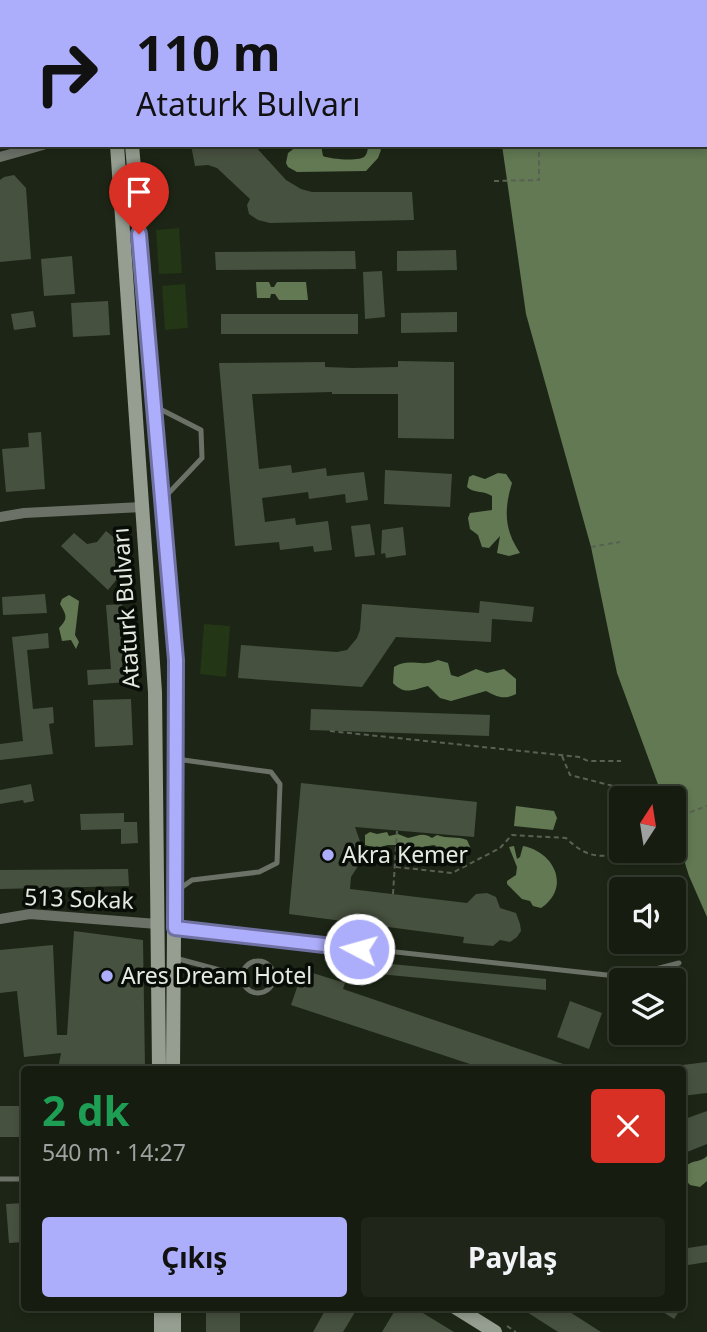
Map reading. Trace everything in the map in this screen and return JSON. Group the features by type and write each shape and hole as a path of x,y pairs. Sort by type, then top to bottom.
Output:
{"main road":[{"name":"Ataturk Bulvarı","path":"117,147 155,692 159,1066"},
{"name":"Ataturk Bulvarı","path":"132,147 176,660 173,1066"},
{"path":"161,1311 161,1332"},
{"path":"174,1311 174,1332"},
{"path":"461,1311 495,1332"}],"street":[{"path":"0,157 37,147"},
{"path":"0,517 24,513 142,507"},
{"name":"513 Sokak","path":"0,919 30,915 157,924"}],"lane":[{"path":"153,405 201,430 202,458 162,501"},
{"path":"175,759 271,772 280,784 277,863 259,872 192,880 175,891"},
{"path":"175,928 625,977 679,963"},
{"path":"175,958 242,976"},
{"path":"260,962 268,965 274,976 271,986 260,993 251,992 242,976 247,966 260,962"},
{"path":"0,1178 21,1179"}],"path":[{"path":"494,181 539,180 539,147"},
{"path":"591,547 621,542"},
{"path":"330,731 579,757 588,761 621,761"},
{"path":"561,755 570,775 613,786"},
{"path":"686,814 707,806"},
{"path":"393,894 397,831"},
{"path":"396,867 452,873 500,848 512,835 566,838 581,852 602,857 609,856"}],"shaded area":[{"path":"296,147 321,147 323,156 358,159 367,154 369,147 379,147 381,150 378,158 366,171 297,172 286,163 288,153"},
{"path":"502,147 707,147 707,917 685,863 686,786 659,786 617,673 591,547 526,314"},
{"path":"179,228 182,273 159,274 156,230"},
{"path":"256,282 269,282 271,287 274,287 277,282 306,282 308,300 279,300 275,294 271,294 270,298 257,298"},
{"path":"185,284 188,328 165,330 162,286"},
{"path":"498,473 506,474 512,483 508,502 508,528 520,553 509,556 497,553 500,536 489,548 482,547 478,535 470,529 468,518 470,513 492,510 492,496 467,487 469,477 473,475 485,479"},
{"path":"69,595 79,601 75,635 79,642 76,649 71,640 62,641 59,628 65,616 60,604 62,599"},
{"path":"204,624 230,626 226,677 200,674"},
{"path":"438,660 448,663 451,675 458,677 476,669 487,673 504,669 516,679 516,694 501,697 486,691 451,701 440,698 428,686 405,690 393,683 394,667"},
{"path":"516,806 554,811 557,818 553,830 514,826"},
{"path":"370,832 387,832 389,836 398,834 408,838 423,835 432,838 437,835 460,838 467,840 471,849 447,852 434,845 410,849 399,845 376,848 365,845 365,835"},
{"path":"514,846 517,859 523,846 544,855 555,872 555,891 541,908 522,899 507,884 507,881 516,875 517,867 509,847"},
{"path":"707,1156 707,1181 700,1187 690,1185 686,1180 687,1165"}],"building":[{"path":"191,147 256,147 286,180 301,189 312,192 412,192 414,220 270,223 249,214 247,205 250,199 217,168 208,165 195,166"},
{"path":"14,175 26,188 31,259 0,262 0,180"},
{"path":"456,250 457,270 397,271 397,251"},
{"path":"355,251 356,269 216,270 215,252"},
{"path":"72,256 75,294 44,296 41,259"},
{"path":"382,271 385,317 365,319 363,272"},
{"path":"108,301 110,335 73,337 71,303"},
{"path":"33,311 36,327 14,330 11,314"},
{"path":"457,312 457,332 401,333 401,313"},
{"path":"221,314 358,314 358,334 221,334"},
{"path":"398,361 454,362 454,439 398,438 398,394 252,394 259,469 291,465 292,473 326,468 327,476 364,472 368,500 346,503 345,494 309,499 308,492 262,498 265,522 295,518 296,525 328,521 332,550 314,552 313,546 280,550 279,542 235,546 219,363 325,362 325,367 353,368 398,367"},
{"path":"41,432 45,489 6,492 2,449 29,447 28,433"},
{"path":"385,470 452,474 450,507 384,504"},
{"path":"370,524 375,555 355,557 351,526"},
{"path":"403,527 406,555 386,558 385,553 381,554 382,530"},
{"path":"106,531 122,544 115,556 115,567 122,573 108,590 61,546 74,533 87,544 97,542"},
{"path":"45,594 47,613 3,615 2,597"},
{"path":"480,601 534,607 532,622 492,619 491,642 396,637 362,687 238,678 241,645 337,652 347,650 360,630 362,604 479,613"},
{"path":"122,604 127,682 88,685 87,670 111,669 106,605"},
{"path":"48,633 49,648 27,650 33,709 53,707 54,723 49,724 53,754 0,760 0,744 23,741 12,637"},
{"path":"131,699 133,745 95,747 93,700"},
{"path":"311,709 490,715 489,736 310,730"},
{"name":"Akra Kemer","path":"301,783 477,802 474,837 355,827 362,847 360,863 351,877 350,889 467,903 476,894 487,893 496,897 500,908 516,913 521,931 517,937 510,942 500,940 493,946 463,943 464,937 289,914"},
{"path":"31,784 34,801 0,804 0,790"},
{"path":"124,813 124,822 137,822 138,843 121,844 121,829 81,830 80,814"},
{"path":"128,869 129,886 0,889 0,870"},
{"name":"Ares Dream Hotel","path":"74,931 143,940 145,1066 59,1066 61,1053 24,1057 17,991 0,993 0,950 53,945 57,1035 67,1035"},
{"path":"360,961 546,979 546,990 358,972"},
{"path":"303,970 345,983 343,989 569,1066 476,1066 291,1005"},
{"path":"570,1001 602,1013 589,1049 557,1037"},
{"path":"707,1062 707,1093 686,1096 686,1066 682,1065"},
{"path":"0,1106 21,1106 21,1137 0,1137"},
{"path":"707,1111 707,1144 686,1152 686,1119"},
{"path":"21,1203 21,1242 9,1243 6,1204"},
{"path":"707,1245 707,1262 686,1265 686,1248"},
{"path":"206,1311 240,1311 240,1332 206,1332"},
{"path":"325,1311 356,1311 343,1332 313,1332"},
{"path":"395,1311 420,1311 454,1332 382,1332"},
{"path":"525,1311 568,1311 601,1332 558,1332"},
{"path":"661,1311 679,1311 674,1319"}],"place":[{"name":"Akra Kemer","path":"328,855"},
{"name":"Ares Dream Hotel","path":"107,976"}],"route":[{"path":"139,234 176,660 175,928 359,949"}]}
